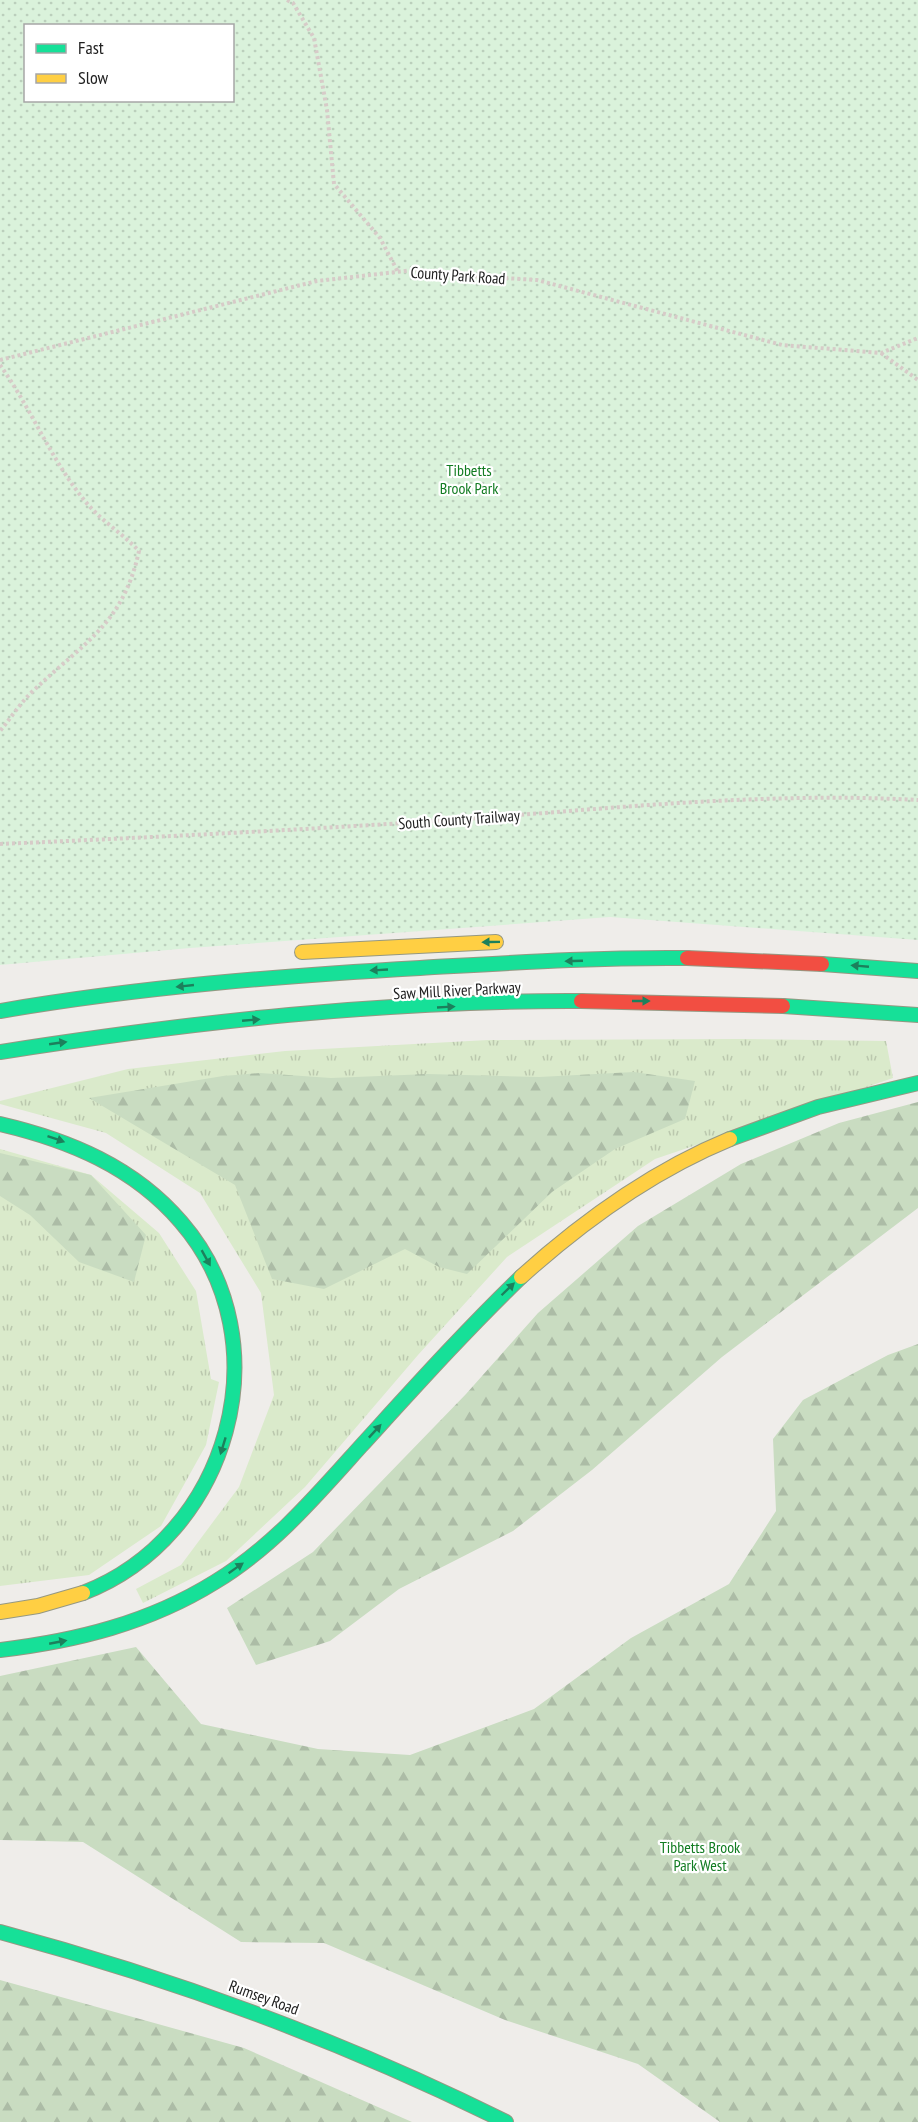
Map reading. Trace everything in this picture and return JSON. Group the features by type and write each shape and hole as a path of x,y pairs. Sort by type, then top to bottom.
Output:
{"main road":[{"path":"283,954 394,946 512,942"},
{"path":"591,945 695,957"},
{"name":"Saw Mill River Parkway","path":"0,1011 115,994 330,973 695,957 820,963 918,971"},
{"name":"Saw Mill River Parkway","path":"0,1052 147,1031 269,1018 558,1001 738,1003 918,1015"},
{"path":"0,1650 72,1639 134,1623 189,1598 242,1564 291,1522 465,1333 520,1278 580,1227 647,1182 682,1162 752,1130 835,1103 918,1083"},
{"path":"0,1124 52,1137 99,1158 146,1187 165,1204 184,1225 210,1265 228,1314 236,1365 233,1404 217,1464 199,1498 160,1545 125,1572 87,1591 54,1603 0,1611"},
{"name":"Rumsey Road","path":"0,1932 144,1973 256,2010 435,2085 506,2122"}],"path":[{"path":"287,0 293,3 314,38 327,110 334,184 380,238 398,272"},
{"name":"County Park Road","path":"0,360 317,281 414,270 537,280 782,345 881,353"},
{"path":"881,353 918,338"},
{"path":"881,353 918,380"},
{"path":"0,365 23,396 63,470 85,501 139,550 133,580 119,606 96,636 31,693 0,731"},
{"name":"South County Trailway","path":"0,844 307,830 719,801 882,798 918,800"}],"green space":[{"name":"Tibbetts Brook Park","path":"0,0 918,0 918,940 610,917 190,948 0,965"},
{"path":"488,1040 886,1041 893,1078 655,1159 507,1257 418,1355 305,1487 226,1561 143,1603 136,1589 181,1565 239,1487 274,1395 261,1293 200,1193 106,1133 0,1104 0,1101 128,1069 285,1051"},
{"path":"634,1072 695,1081 685,1119 615,1149 552,1192 467,1274 439,1267 405,1249 324,1289 272,1279 235,1185 89,1098 223,1076 260,1073 331,1078 428,1074 539,1077"},
{"path":"918,1102 918,1208 722,1357 592,1470 513,1531 399,1589 330,1641 256,1665 227,1608 313,1552 466,1394 538,1313 638,1226 741,1164 839,1123"},
{"path":"0,1149 91,1175 159,1233 196,1291 211,1379 219,1382 206,1445 161,1526 89,1575 0,1586"},
{"path":"0,1153 91,1175 146,1235 134,1282 79,1262 30,1215 0,1196"},
{"name":"Tibbetts Brook Park West","path":"918,1344 918,2122 720,2122 638,2064 505,2020 324,1943 241,1942 83,1842 0,1840 0,1676 136,1647 201,1724 318,1749 410,1755 534,1709 631,1638 729,1584 776,1511 773,1439 803,1400 888,1355"},
{"path":"0,1980 244,2048 412,2122 0,2122"}],"traffic: fast":[{"path":"0,1011 104,995 314,975 554,961 687,958"},
{"path":"822,964 918,971"},
{"path":"0,1052 144,1031 289,1015 435,1004 581,1001"},
{"path":"783,1006 918,1015"},
{"path":"730,1139 818,1107 918,1083"},
{"path":"0,1124 51,1138 99,1158 143,1186 163,1203 181,1222 213,1270 230,1323 234,1377 226,1432 206,1483 175,1528 133,1566 83,1593"},
{"path":"0,1650 84,1635 138,1619 190,1596 236,1568 275,1537 293,1519 440,1360 521,1277"},
{"path":"0,1932 130,1970 258,2014 383,2065 506,2122"}],"traffic: slow":[{"path":"302,952 496,942"},
{"path":"521,1277 569,1236 619,1199 673,1166 730,1139"},
{"path":"0,1612 38,1606 83,1593"}],"traffic: jam":[{"path":"687,958 822,964"},
{"path":"581,1001 783,1006"}]}
